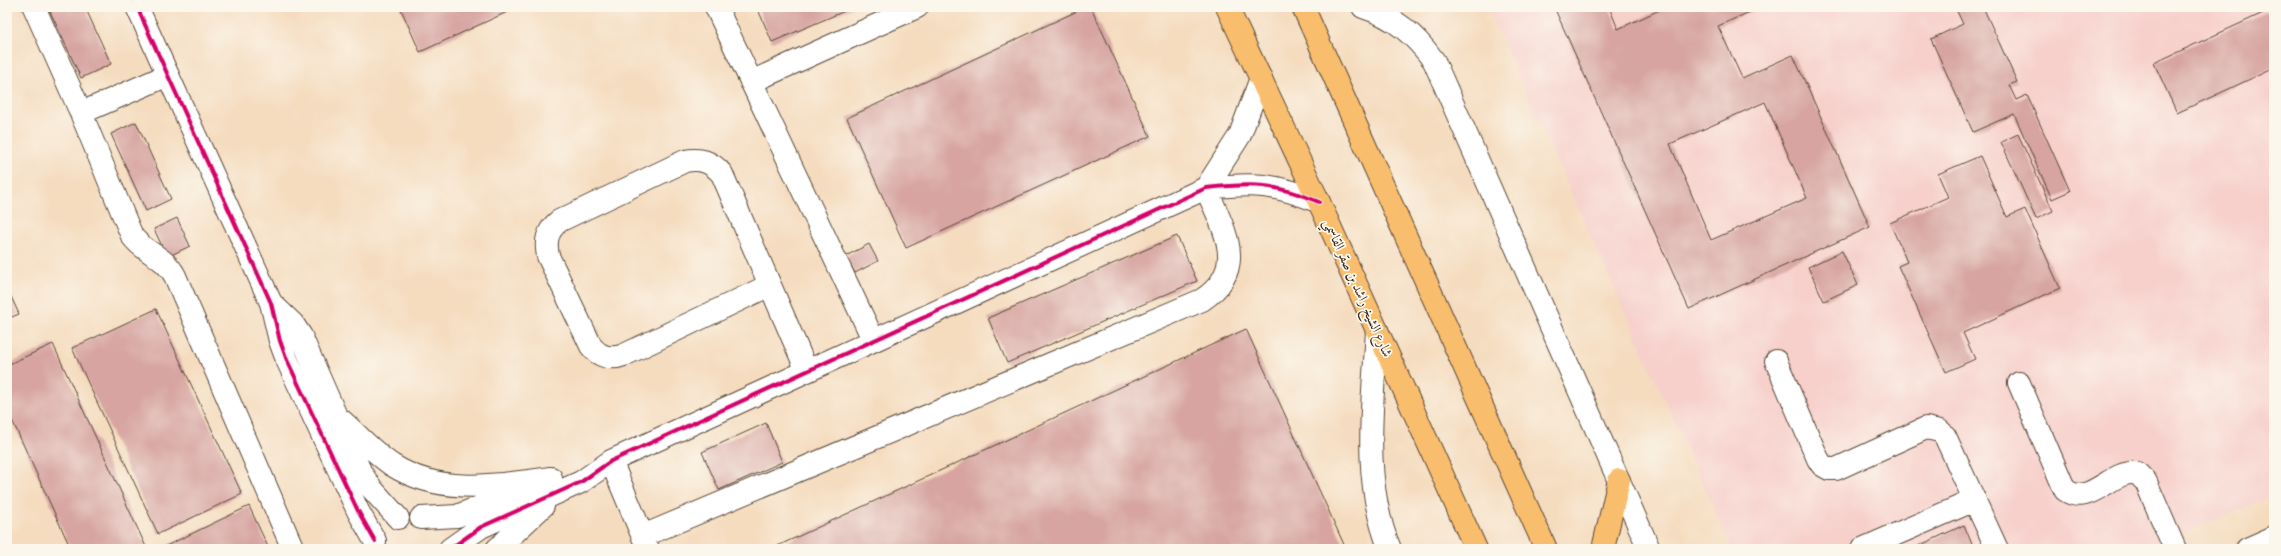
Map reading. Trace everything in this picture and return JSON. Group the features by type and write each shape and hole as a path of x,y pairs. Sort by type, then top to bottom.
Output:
{"main road":[{"name":"شارع الشيخ راشد بن صقر القاسمي","path":"1227,7 1378,330 1476,549"},
{"path":"1303,7 1546,549"},
{"path":"1603,549 1619,480"}],"street":[{"path":"34,7 81,113 132,236 145,250 163,259 175,276 293,549"},
{"path":"137,7 271,303 275,322 287,360 374,545"},
{"path":"716,7 874,339"},
{"path":"751,82 917,7"},
{"path":"1363,7 1380,12 1411,32 1434,61 1649,549"},
{"path":"81,113 168,75"},
{"path":"1206,188 1240,135 1261,78"},
{"path":"770,285 624,355 609,358 595,351 591,346 548,256 546,240 548,232 559,221 685,161 702,160 710,162 722,174 770,285 807,371"},
{"path":"374,545 384,526 398,518 410,516 421,518 457,516 596,473 612,461 874,339 1206,188 1240,184 1275,186 1293,191 1319,202"},
{"path":"612,461 646,543 1202,300 1214,292 1223,282 1230,256 1228,242 1206,188"},
{"path":"271,303 293,324 301,336 361,473 372,489 398,518"},
{"path":"1378,330 1371,442 1372,465 1377,508 1382,530 1390,549"},
{"path":"1776,361 1822,465 1829,469 1836,469 1919,430 1933,429 1940,431 1949,442 1997,549"},
{"path":"2019,383 2065,490 2070,494 2084,495 2124,474 2137,473 2146,482 2175,549"},
{"path":"336,416 392,465 432,482 453,486 555,485"},
{"path":"450,549 481,527 555,485"},
{"path":"496,549 555,485"},
{"path":"1862,549 1975,500"},
{"path":"421,518 431,524 439,533 443,549"},
{"path":"2247,549 2274,537"}],"shaded area":[{"path":"1487,7 2274,7 2274,494 2151,549 1732,549"}],"building":[{"path":"48,7 85,7 111,64 81,78"},
{"path":"400,7 518,7 420,52"},
{"path":"757,7 854,7 772,42"},
{"path":"1086,7 1091,7 1150,136 906,248 847,118"},
{"path":"1554,7 1609,7 1618,29 1666,7 1761,7 1718,26 1742,78 1793,55 1870,227 1689,309","holes":["1765,102 1807,198 1711,240 1670,144"]},
{"path":"1955,7 1983,7 2017,82 2009,85 2016,100 2027,95 2070,191 2052,199 2014,114 1973,132 1931,39 1963,24"},
{"path":"2274,8 2274,68 2177,113 2154,63"},
{"path":"136,122 171,199 146,211 111,134"},
{"path":"2018,134 2053,211 2036,219 2001,142"},
{"path":"1980,156 2007,217 2025,209 2060,288 1963,333 1975,359 1946,372 1898,266 1907,262 1890,223 1948,197 1938,174"},
{"path":"177,218 190,246 167,257 154,229"},
{"path":"1177,236 1197,281 1007,363 988,318"},
{"path":"869,244 878,261 855,273 846,256"},
{"path":"1842,251 1858,285 1824,301 1808,267"},
{"path":"7,288 19,314 7,319"},
{"path":"156,309 242,494 158,534 72,348"},
{"path":"1246,329 1346,549 771,549"},
{"path":"53,344 147,549 71,549 7,409 7,365"},
{"path":"766,423 782,462 719,490 702,452"},
{"path":"249,506 269,549 168,549 166,546"},
{"path":"1964,525 1974,549 1912,549"}],"cycle path":[{"path":"137,7 271,303 280,341 287,360 358,511 375,541"},
{"path":"450,549 481,527 581,482 611,461 1206,188 1237,185 1264,186 1289,191 1319,202"}]}
